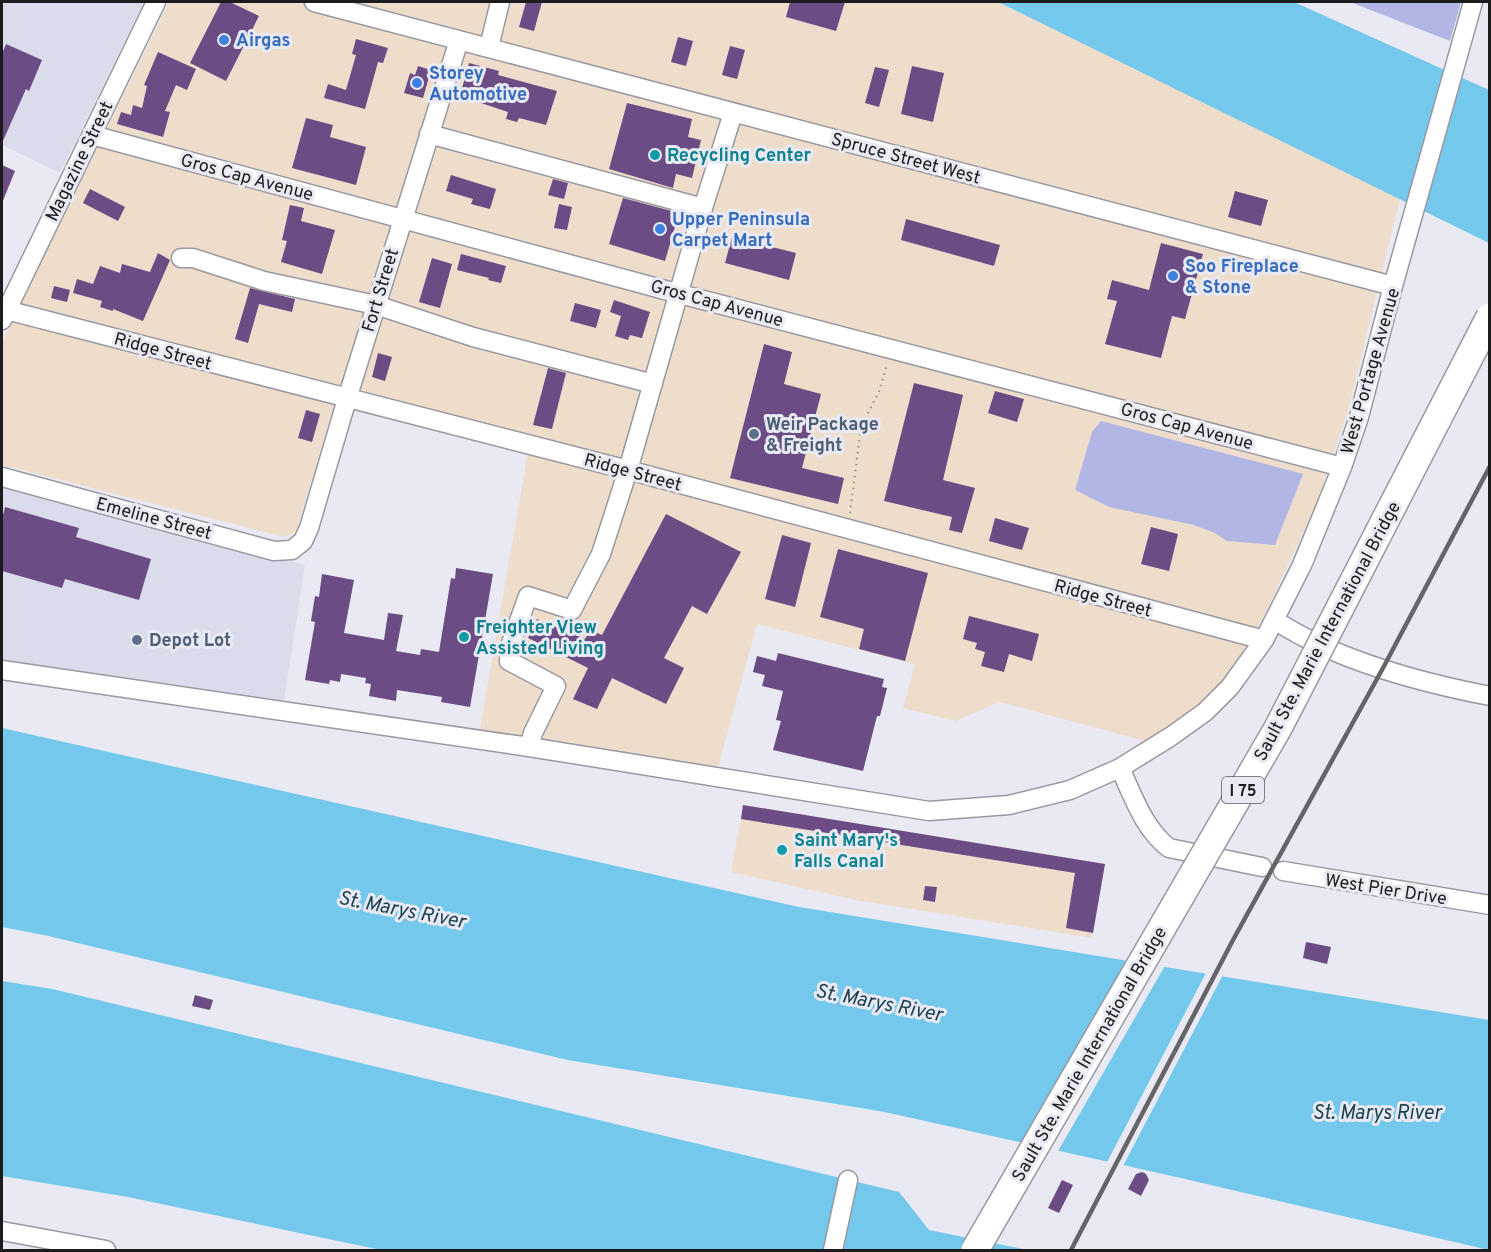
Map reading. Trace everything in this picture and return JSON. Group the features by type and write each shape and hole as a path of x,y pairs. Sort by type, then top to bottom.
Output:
{"highway":[{"name":"Sault Ste. Marie International Bridge","path":"975,1251 1278,728 1490,317"}],"street":[{"name":"Magazine Street","path":"3,313 156,2"},
{"name":"Spruce Street West","path":"314,2 1394,286"},
{"path":"489,47 500,2"},
{"name":"West Portage Avenue","path":"2,670 529,747 929,811 1009,805 1070,790 1120,768 1205,712 1230,687 1264,640 1302,566 1342,467 1359,417 1473,2"},
{"name":"Fort Street","path":"303,541 309,528 402,218 459,40"},
{"path":"529,747 533,733 556,686 509,661 510,646 528,596 572,610 601,554 628,470 703,208 734,113"},
{"path":"429,134 703,208"},
{"name":"Gros Cap Avenue","path":"92,135 1342,467"},
{"path":"181,258 193,258 264,281 376,305 473,337 653,384"},
{"name":"Ridge Street","path":"3,313 628,470 1264,640"},
{"name":"Emeline Street","path":"2,477 274,550 292,550 303,541"},
{"path":"1274,620 1342,655 1490,696"},
{"path":"1120,768 1143,817 1161,842 1169,848 1204,857 1262,867"},
{"name":"West Pier Drive","path":"1283,872 1490,905"},
{"path":"833,1251 848,1180"},
{"path":"2,1231 106,1251"}],"path":[{"path":"848,530 861,427 879,391 892,348"}],"shaded area":[{"path":"2,2 144,2 60,173 2,145"},
{"path":"169,2 998,2 1400,199 1348,411 1315,507 1264,616 1233,669 1187,715 1149,742 999,702 956,721 903,708 915,664 757,624 717,771 479,734 531,435 340,385 296,532 284,537 2,465 2,342"},
{"path":"1350,2 1461,2 1450,41"},
{"path":"1101,421 1303,474 1275,545 1227,541 1215,533 1194,525 1109,507 1075,490 1092,432"},
{"path":"2,484 305,565 284,701 2,661"},
{"path":"743,805 1105,864 1092,938 856,900 731,872"}],"water":[{"path":"998,2 1294,2 1489,90 1489,243"},
{"name":"St. Marys River","path":"2,728 799,907 1489,1020 1489,1250 885,1112 568,1060 44,935 2,927"},
{"path":"2,981 52,989 899,1192 929,1230 1028,1250 381,1250 128,1197 2,1176"}],"pier":[{"path":"1136,959 1166,964 1057,1153 1029,1147"},
{"path":"1207,971 1224,973 1122,1168 1106,1164"}],"building":[{"name":"Airgas","path":"221,2 230,2 259,16 226,81 190,63"},
{"path":"526,2 542,2 534,31 519,27"},
{"path":"790,2 845,2 836,31 786,17"},
{"path":"678,37 693,41 686,66 671,62"},
{"path":"356,39 388,48 383,63 378,62 365,109 324,98 328,84 346,90 356,55 352,54"},
{"path":"6,44 42,60 29,91 26,89 2,143 2,54"},
{"path":"730,46 745,50 737,79 722,75"},
{"path":"158,52 196,69 187,90 176,85 165,111 170,112 163,137 117,124 121,112 131,115 133,105 142,108 147,86 144,85"},
{"path":"469,63 499,71 498,75 557,91 546,125 519,118 517,122 506,119 508,112 460,96"},
{"path":"418,66 431,70 423,98 404,93 410,73 415,75"},
{"path":"912,66 944,73 933,122 901,114"},
{"path":"875,67 889,70 879,107 865,103"},
{"name":"Recycling Center","path":"627,103 692,119 688,137 701,140 692,178 676,174 673,188 609,169"},
{"path":"306,118 333,125 330,137 366,147 356,185 292,168"},
{"path":"2,165 15,171 2,203"},
{"path":"451,175 496,189 490,209 471,204 473,199 446,191"},
{"path":"553,179 568,183 564,199 548,195"},
{"path":"90,189 125,207 118,221 83,203"},
{"path":"1235,191 1268,200 1261,226 1228,217"},
{"path":"623,198 679,213 665,261 609,244"},
{"path":"559,204 572,207 567,230 554,228"},
{"path":"290,205 304,208 301,221 335,230 322,274 281,262 287,241 282,240"},
{"path":"906,219 1000,245 994,266 901,240"},
{"path":"732,237 796,253 789,280 725,263"},
{"path":"1161,243 1203,254 1185,319 1172,316 1161,358 1105,344 1117,301 1107,299 1112,280 1149,290"},
{"path":"158,253 170,260 143,321 113,309 113,311 100,307 102,301 73,293 77,279 93,284 100,266 120,273 122,264 150,272"},
{"path":"461,254 506,266 501,283 457,270"},
{"path":"432,258 452,264 440,308 419,302"},
{"path":"54,286 70,290 67,302 51,298"},
{"path":"250,288 295,299 292,312 259,304 248,343 235,339"},
{"path":"614,300 650,312 642,338 630,335 628,340 615,336 621,316 610,312"},
{"path":"575,303 601,310 596,328 570,321"},
{"path":"764,344 792,352 784,384 821,394 802,468 844,478 838,504 730,478"},
{"path":"378,353 392,357 385,381 372,377"},
{"path":"548,368 566,373 552,429 533,425"},
{"path":"914,383 963,395 943,480 975,488 962,533 949,530 952,517 884,501"},
{"path":"995,391 1024,399 1017,422 988,413"},
{"path":"306,410 320,414 312,442 298,438"},
{"path":"5,507 79,528 76,537 151,559 139,600 65,579 62,588 2,571 2,520"},
{"path":"666,514 741,552 707,614 692,606 664,658 684,668 666,704 612,678 597,709 573,699 588,668 528,638 537,619 585,639 590,630 602,635"},
{"path":"995,518 1029,528 1022,550 989,541"},
{"path":"1151,527 1178,534 1169,571 1141,564"},
{"path":"782,535 811,543 795,607 765,599"},
{"path":"838,549 928,573 905,661 859,649 864,629 820,617"},
{"name":"Freighter View Assisted Living","path":"456,568 493,574 470,707 441,702 442,697 397,690 396,701 369,696 371,684 365,683 366,678 341,674 340,682 330,680 329,684 305,680 315,622 311,621 315,596 319,597 322,574 354,580 344,633 384,640 388,613 403,615 396,651 420,655 421,649 439,652 451,578 455,579"},
{"path":"969,616 1039,634 1032,661 1009,654 1004,672 981,666 985,652 975,649 977,643 963,639"},
{"path":"778,653 884,679 882,687 887,688 880,716 877,716 863,771 773,750 781,721 776,720 783,691 762,686 765,675 753,672 757,656 776,661"},
{"path":"743,805 1105,864 1093,933 1066,928 1075,873 741,819"},
{"path":"925,886 937,887 935,902 923,900"},
{"path":"1306,942 1331,947 1327,964 1303,958"},
{"path":"195,995 213,1000 210,1010 192,1006"},
{"path":"1142,1172 1149,1180 1141,1196 1128,1189 1136,1174"},
{"path":"1062,1180 1073,1185 1059,1213 1048,1208"}],"railway":[{"path":"1071,1250 1233,940 1383,668 1490,466"}],"place":[{"name":"Airgas","path":"224,40"},
{"name":"Storey Automotive","path":"417,83"},
{"name":"Recycling Center","path":"655,155"},
{"name":"Upper Peninsula Carpet Mart","path":"660,229"},
{"name":"Soo Fireplace & Stone","path":"1173,276"},
{"name":"Weir Package & Freight","path":"754,434"},
{"name":"Freighter View Assisted Living","path":"464,637"},
{"name":"Depot Lot","path":"137,640"},
{"name":"Saint Mary's Falls Canal","path":"782,850"}]}
